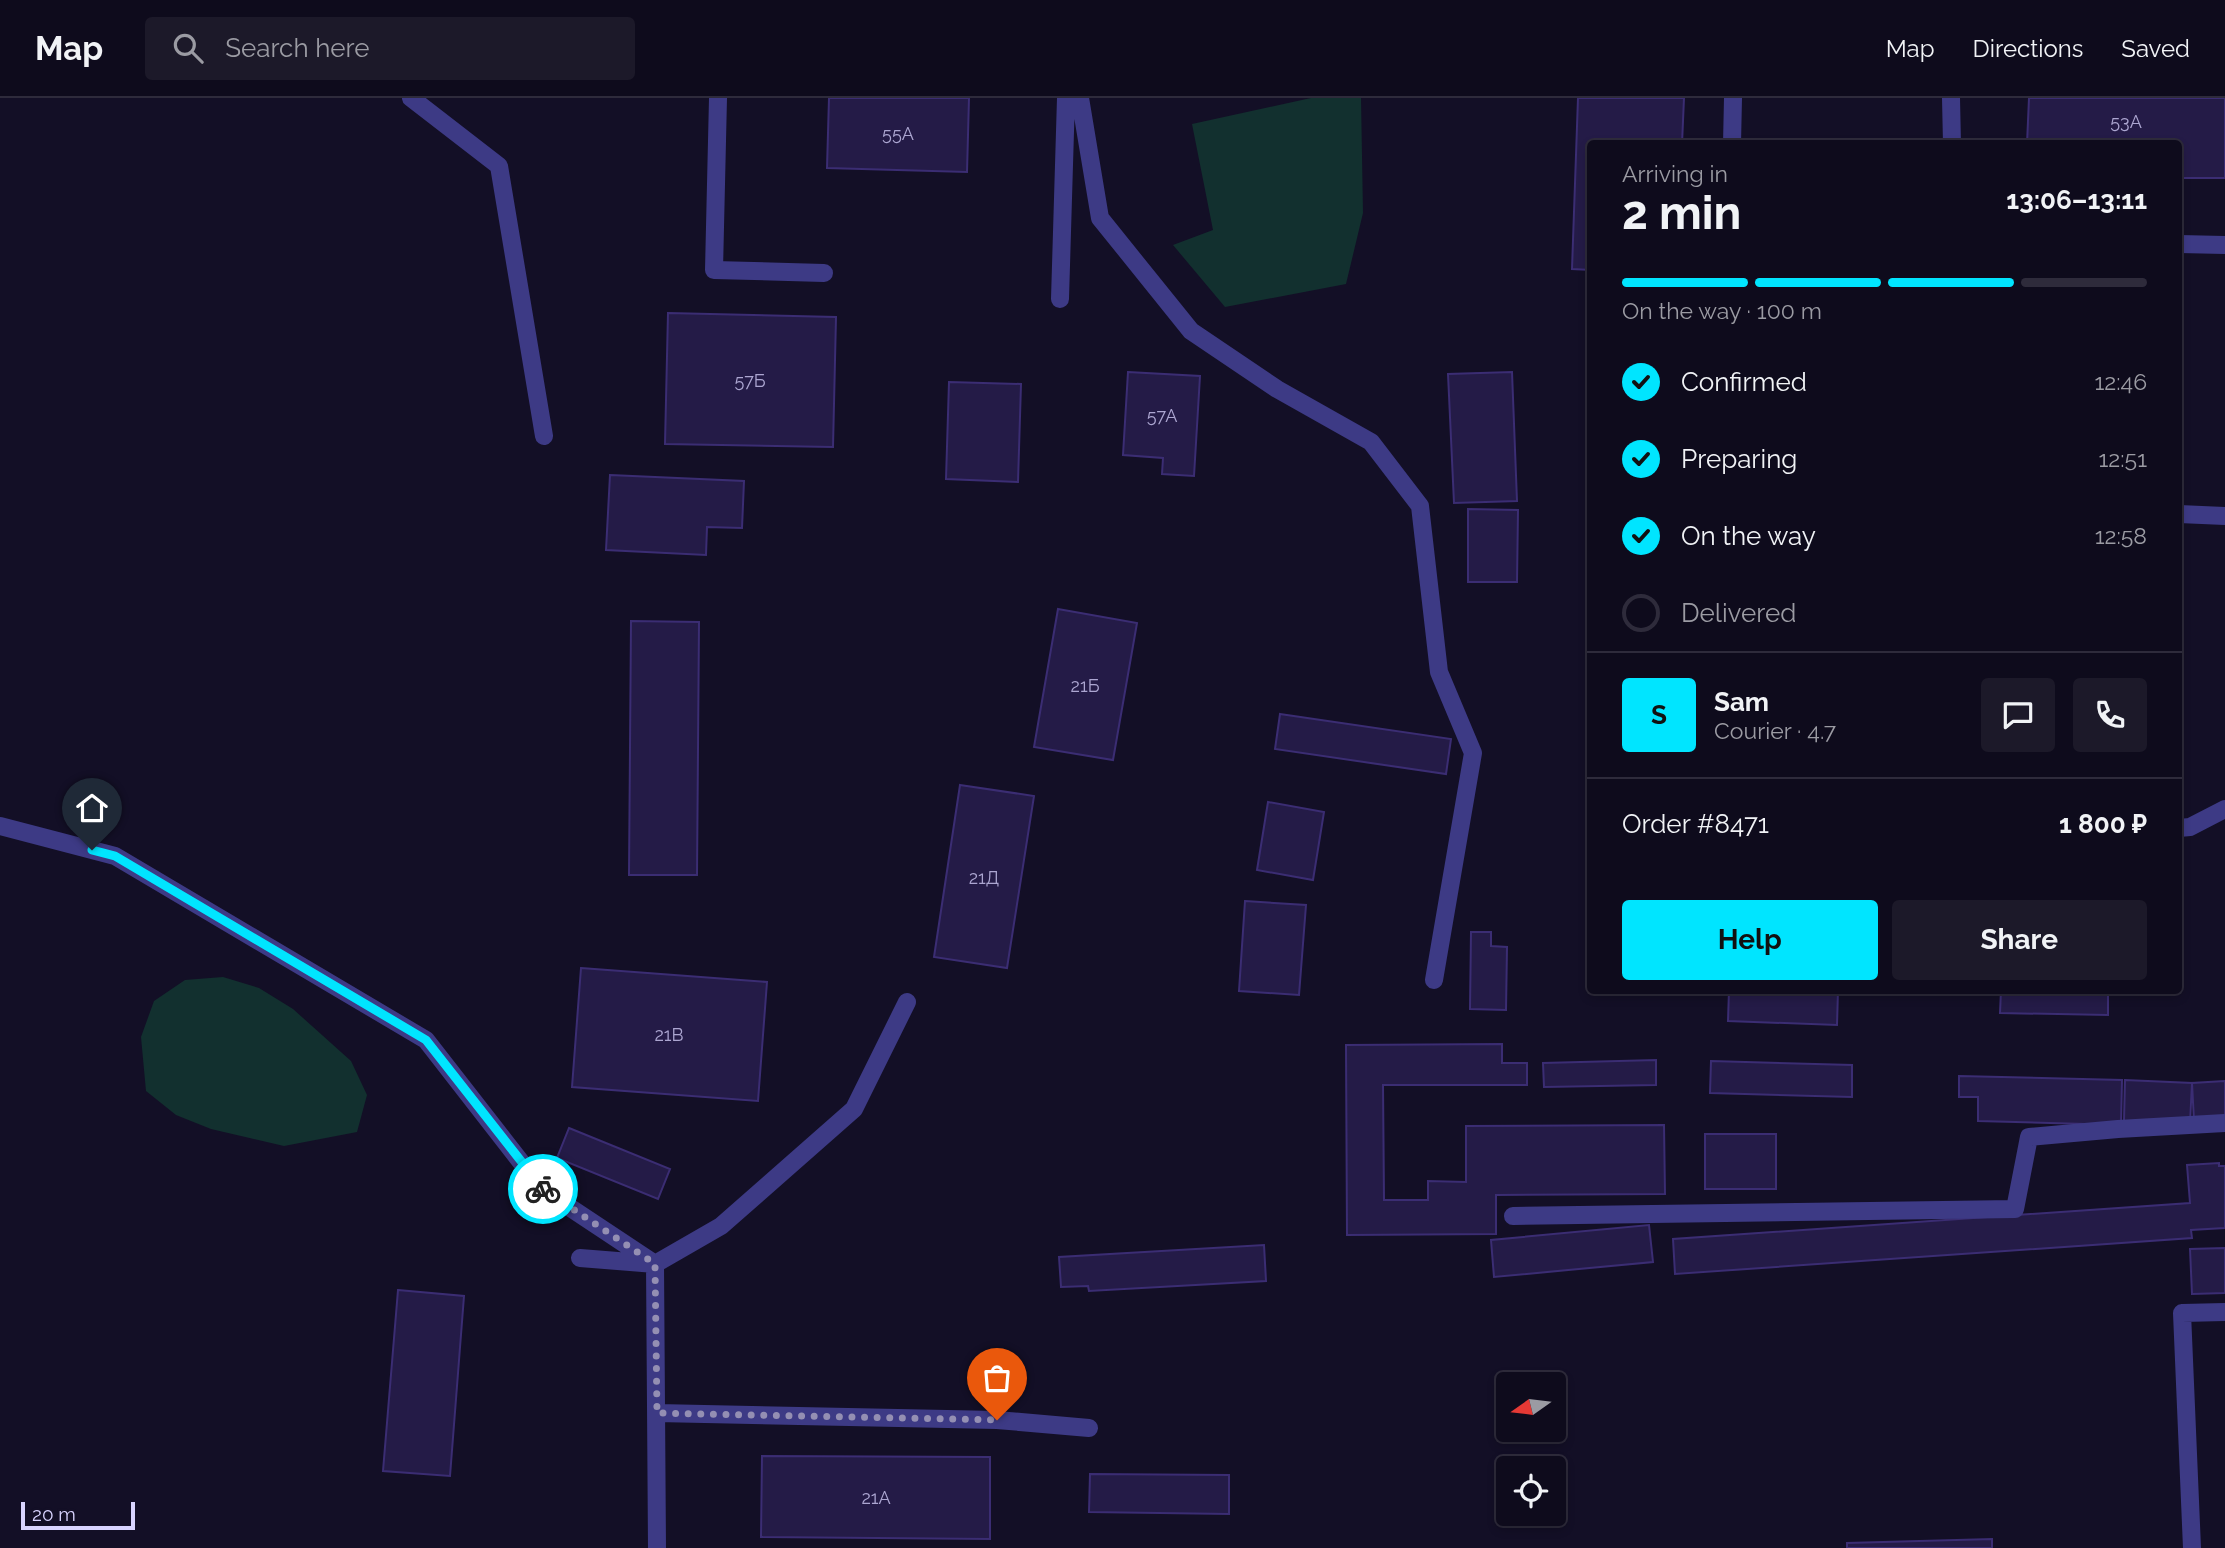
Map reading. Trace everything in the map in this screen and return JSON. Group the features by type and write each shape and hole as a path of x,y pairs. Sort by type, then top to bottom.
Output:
{"lane":[{"path":"411,98 499,166 544,436"},
{"path":"718,98 714,270 824,273"},
{"path":"1060,299 1066,98"},
{"path":"1080,98 1100,218 1191,331 1277,389 1371,442 1420,506 1439,672 1473,753 1434,979"},
{"path":"1731,140 1733,98"},
{"path":"1951,98 1952,140"},
{"path":"2182,244 2225,246"},
{"path":"2182,514 2225,516"},
{"path":"2182,828 2190,827 2225,808"},
{"path":"0,826 115,856 426,1040 542,1189 655,1264"},
{"path":"580,1258 655,1264 721,1226 854,1109 907,1003"},
{"path":"1513,1216 2015,1209 2029,1138 2118,1129 2225,1123"},
{"path":"655,1264 657,1548"},
{"path":"2193,1548 2182,1313 2225,1312"},
{"path":"657,1413 997,1420 1089,1428"}],"green space":[{"path":"1311,98 1361,98 1363,213 1346,284 1225,307 1173,245 1213,230 1192,124"},
{"path":"223,977 259,988 293,1009 351,1061 367,1095 357,1132 284,1146 211,1129 176,1115 146,1091 141,1037 154,1001 185,980"}],"building":[{"path":"829,98 969,98 967,172 827,168"},
{"path":"1578,98 1684,98 1682,140 1587,140 1587,270 1572,269"},
{"path":"2029,98 2225,98 2225,178 2182,178 2182,140 2027,140"},
{"path":"668,313 836,317 833,447 665,444"},
{"path":"1128,372 1200,376 1194,476 1162,474 1163,458 1123,455"},
{"path":"1512,372 1517,501 1454,503 1448,374"},
{"path":"949,382 1021,384 1018,482 946,479"},
{"path":"610,475 744,481 742,528 707,527 706,555 606,550"},
{"path":"1468,509 1518,510 1517,582 1468,582"},
{"path":"1058,609 1137,623 1113,760 1034,747"},
{"path":"631,621 699,622 697,875 629,875"},
{"path":"1280,714 1451,739 1446,774 1275,749"},
{"path":"960,785 1034,796 1007,968 934,957"},
{"path":"1268,802 1324,812 1313,880 1257,870"},
{"path":"1245,901 1306,905 1299,995 1239,991"},
{"path":"1471,932 1491,932 1491,946 1507,947 1506,1010 1470,1009"},
{"path":"581,968 767,982 758,1101 572,1087"},
{"path":"1729,994 1838,994 1837,1025 1728,1021"},
{"path":"2001,994 2108,994 2108,1015 2000,1013"},
{"path":"1502,1044 1502,1063 1527,1063 1527,1085 1383,1085 1384,1200 1428,1200 1428,1181 1466,1182 1466,1126 1664,1125 1665,1194 1496,1195 1496,1234 1347,1235 1346,1045"},
{"path":"1656,1060 1656,1085 1544,1087 1543,1063"},
{"path":"1711,1061 1852,1065 1852,1097 1710,1093"},
{"path":"1959,1076 2122,1080 2121,1125 1978,1121 1978,1097 1959,1097"},
{"path":"2125,1080 2192,1083 2190,1123 2124,1121"},
{"path":"2225,1081 2225,1119 2194,1121 2192,1083"},
{"path":"569,1128 670,1169 658,1199 557,1158"},
{"path":"1705,1134 1776,1134 1776,1189 1705,1189"},
{"path":"2219,1163 2219,1166 2225,1166 2225,1228 2191,1230 2192,1238 1675,1274 1673,1239 2190,1203 2187,1165"},
{"path":"1649,1225 1653,1262 1494,1277 1491,1240"},
{"path":"1264,1245 1266,1281 1089,1291 1088,1286 1061,1287 1059,1257"},
{"path":"2225,1248 2225,1293 2192,1294 2190,1249"},
{"path":"398,1290 464,1296 450,1476 383,1471"},
{"path":"762,1456 990,1457 990,1539 761,1537"},
{"path":"1090,1474 1229,1475 1229,1514 1089,1512"},
{"path":"1992,1539 1992,1548 1847,1548 1847,1543"}],"way so far":[{"path":"543,1189 655,1264 657,1413 997,1420"}],"route":[{"path":"92,850 115,856 426,1040 543,1189"}]}
